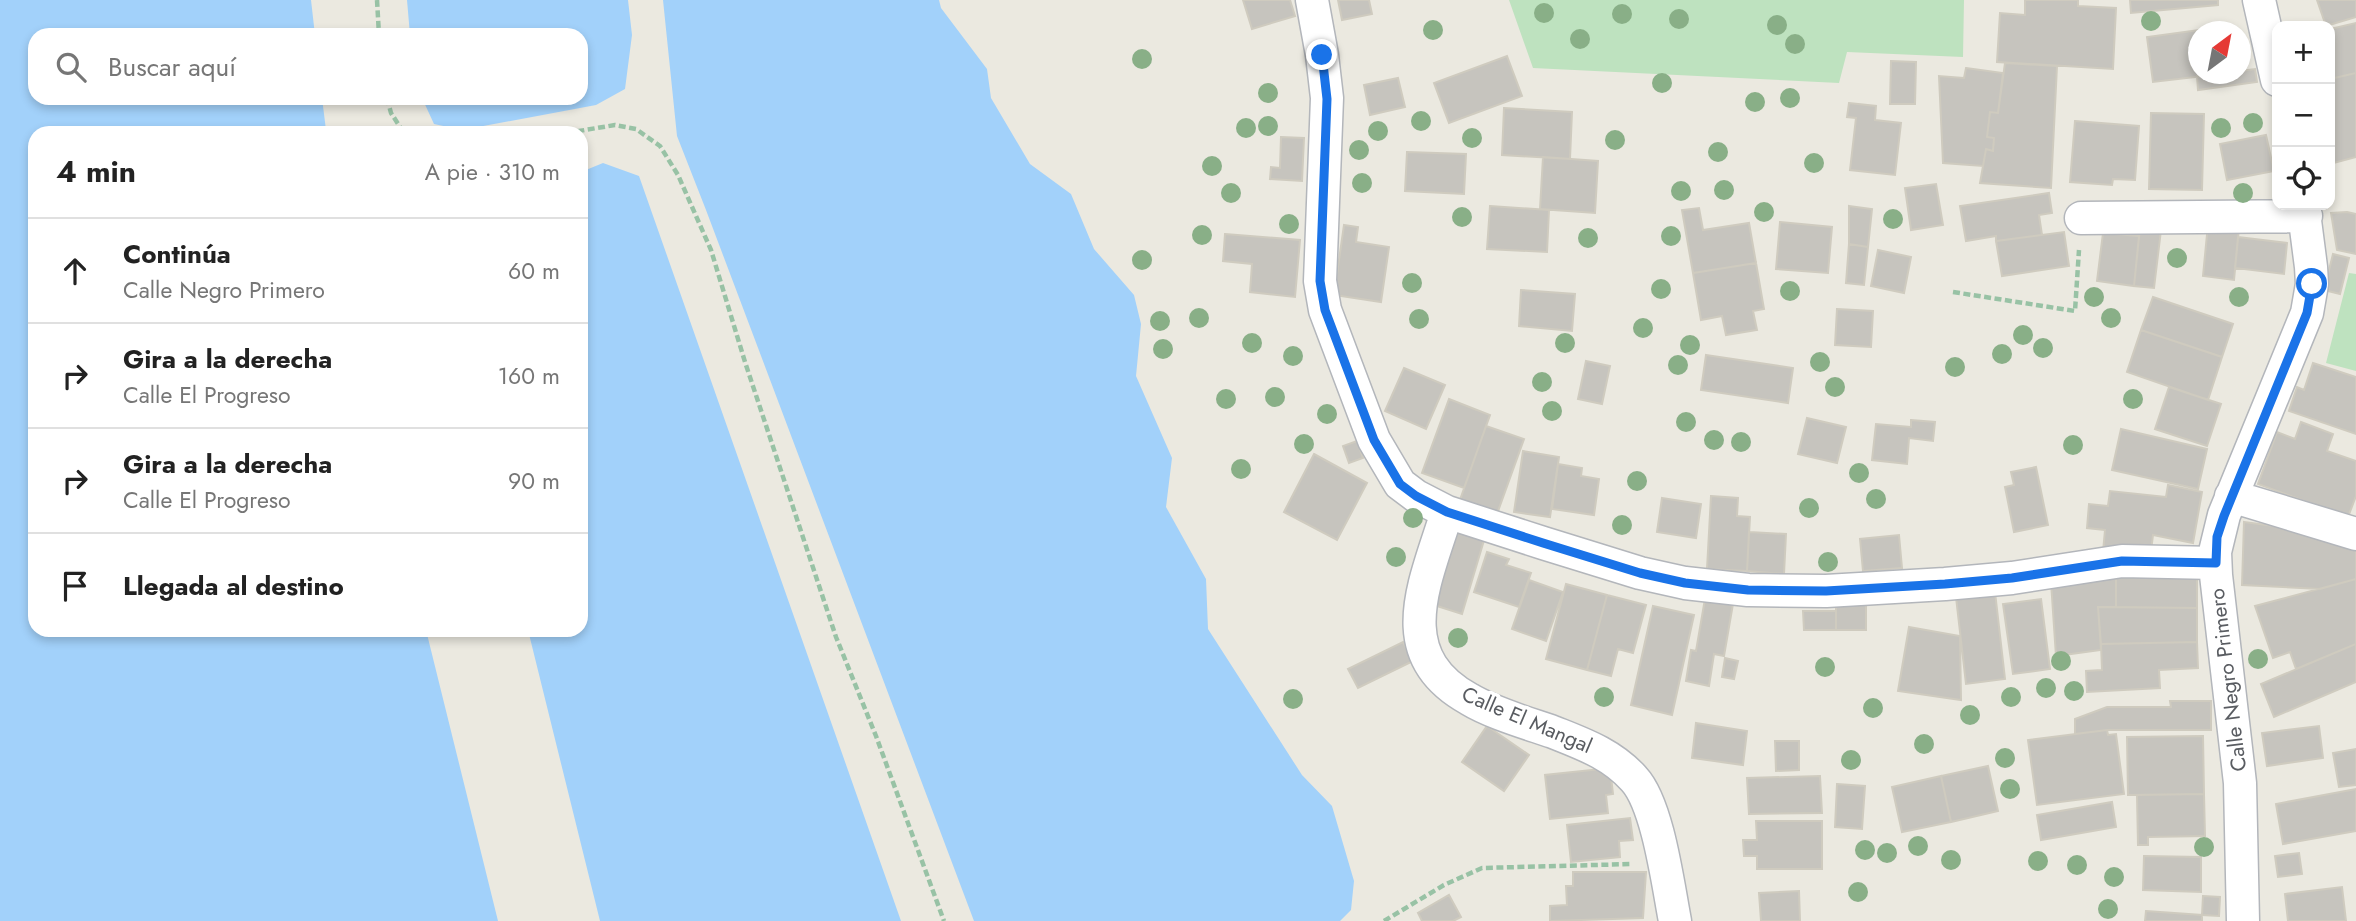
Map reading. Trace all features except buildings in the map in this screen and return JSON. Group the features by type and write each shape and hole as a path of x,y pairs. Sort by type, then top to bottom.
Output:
{"street":[{"path":"1312,0 1327,99 1320,281 1325,310 1374,440 1400,484 1416,496 1447,512 1640,573 1685,583 1748,590 1826,591 1945,584 2012,578 2122,561 2216,563"},
{"path":"2259,0 2272,58"},
{"path":"2081,218 2304,211"},
{"name":"Calle Negro Primero","path":"2244,921 2240,783 2216,563 2217,537 2231,496 2307,313 2312,284 2304,211"},
{"path":"2231,496 2356,534"},
{"name":"Calle El Mangal","path":"1447,512 1423,587 1418,631 1424,654 1440,678 1469,700 1594,748 1615,761 1637,781 1651,810 1675,921"}],"path":[{"path":"377,0 379,28"},
{"path":"389,105 399,126"},
{"path":"588,130 615,125 636,129 660,146 678,175 711,250 793,512 836,637 876,736 944,921"},
{"path":"1953,292 2075,311 2081,218"},
{"path":"1384,921 1444,885 1482,868 1664,863"}],"green space":[{"path":"1509,0 1964,0 1963,57 1847,52 1839,83 1533,68"},
{"path":"2349,273 2356,274 2356,371 2326,363"}],"water":[{"path":"0,0 311,0 314,28 28,28 28,105 323,105 325,126 28,126 28,637 428,637 498,921 0,921"},
{"path":"407,0 628,0 632,35 625,89 596,105 483,126 434,124 425,105 588,105 588,28 409,28"},
{"path":"663,0 939,0 941,8 987,69 991,98 1030,164 1071,194 1094,249 1134,295 1141,324 1136,376 1172,458 1166,507 1206,579 1208,629 1302,775 1332,806 1354,881 1351,910 1340,921 974,921 677,136"},
{"path":"603,163 639,176 901,921 600,921 530,637 588,637 588,169"}],"route":[{"path":"1322,55 1327,99 1320,281 1325,310 1374,440 1400,484 1416,496 1447,512 1640,573 1685,583 1748,590 1826,591 2012,578 2122,561 2216,563 2217,537 2224,516 2307,313 2312,284"}]}
